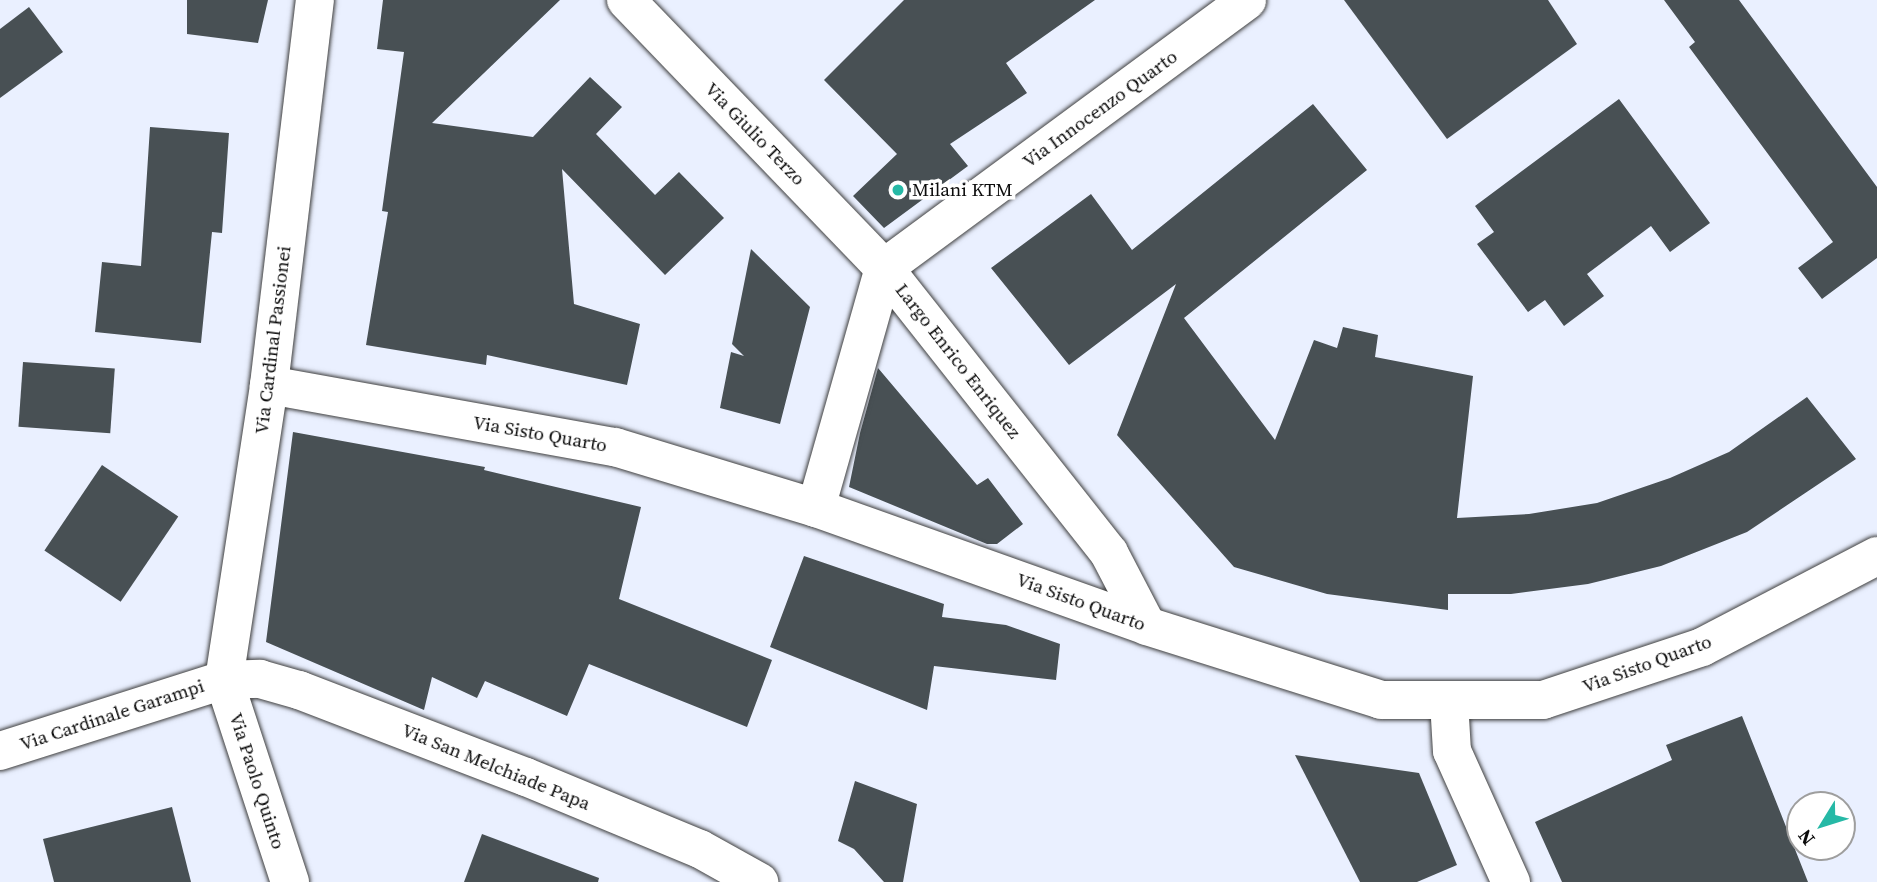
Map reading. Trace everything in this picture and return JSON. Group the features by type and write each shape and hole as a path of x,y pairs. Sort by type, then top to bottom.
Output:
{"street":[{"name":"Via Cardinal Passionei","path":"224,680 269,385 315,0"},
{"name":"Via Giulio Terzo","path":"625,0 884,268"},
{"name":"Via Innocenzo Quarto","path":"884,268 1247,0"},
{"name":"Largo Enrico Enriquez","path":"816,508 884,268"},
{"name":"Largo Enrico Enriquez","path":"884,268 1109,552 1147,626"},
{"name":"Via Sisto Quarto","path":"269,385 615,447 816,508 1147,626 1381,700 1543,700 1702,648 1877,556"},
{"name":"Via San Melchiade Papa","path":"224,680 260,679 312,695 700,849 759,882"},
{"name":"Via Cardinale Garampi","path":"0,751 224,680"},
{"name":"Via Paolo Quinto","path":"224,680 290,882"},
{"path":"1449,701 1452,751 1511,882"}],"building":[{"path":"187,0 268,0 258,43 187,34"},
{"path":"383,0 560,0 432,123 533,137 590,77 622,107 596,134 655,195 679,172 724,218 665,275 562,169 574,304 640,324 627,385 487,355 486,365 366,345 388,212 382,211 404,52 377,49"},
{"path":"904,0 1095,0 1006,63 1027,93 950,144 968,166 884,228 853,196 897,154 824,80"},
{"path":"1344,0 1548,0 1577,44 1447,139"},
{"path":"1664,0 1739,0 1877,187 1877,258 1822,299 1798,268 1833,242 1689,47 1695,42"},
{"path":"29,7 63,52 0,98 0,29"},
{"path":"1619,99 1710,223 1670,252 1651,226 1587,274 1604,296 1564,326 1545,300 1528,312 1477,244 1494,232 1475,206"},
{"path":"1313,104 1367,170 1184,318 1275,440 1314,340 1337,348 1343,327 1378,335 1375,357 1473,376 1457,518 1529,514 1597,503 1670,478 1729,452 1807,397 1856,459 1747,532 1661,566 1588,584 1511,594 1448,594 1448,610 1327,594 1234,567 1117,435 1176,284 1069,365 991,268 1091,194 1132,250"},
{"path":"150,127 229,133 222,233 212,232 201,343 95,332 102,262 141,266"},
{"path":"751,249 810,307 780,424 720,408 731,352 744,356 732,344"},
{"path":"23,362 115,368 110,433 18,427"},
{"path":"878,368 977,485 988,478 1023,524 997,544 987,544 849,487"},
{"path":"293,432 485,467 484,470 641,507 619,599 772,660 747,727 589,664 567,716 485,681 477,698 432,677 424,710 266,642"},
{"path":"102,465 178,516 121,602 44,550"},
{"path":"804,556 944,604 942,617 1006,625 1060,644 1056,680 934,666 927,710 770,647"},
{"path":"1742,716 1786,827 1786,861 1800,861 1808,882 1562,882 1535,822 1672,760 1666,745"},
{"path":"1295,755 1419,773 1457,865 1417,882 1360,882"},
{"path":"855,781 917,804 903,882 884,882 854,849 838,841"},
{"path":"172,807 191,882 54,882 43,839"},
{"path":"482,834 599,878 598,882 464,882"}],"place":[{"name":"Milani KTM","path":"898,190"}]}
